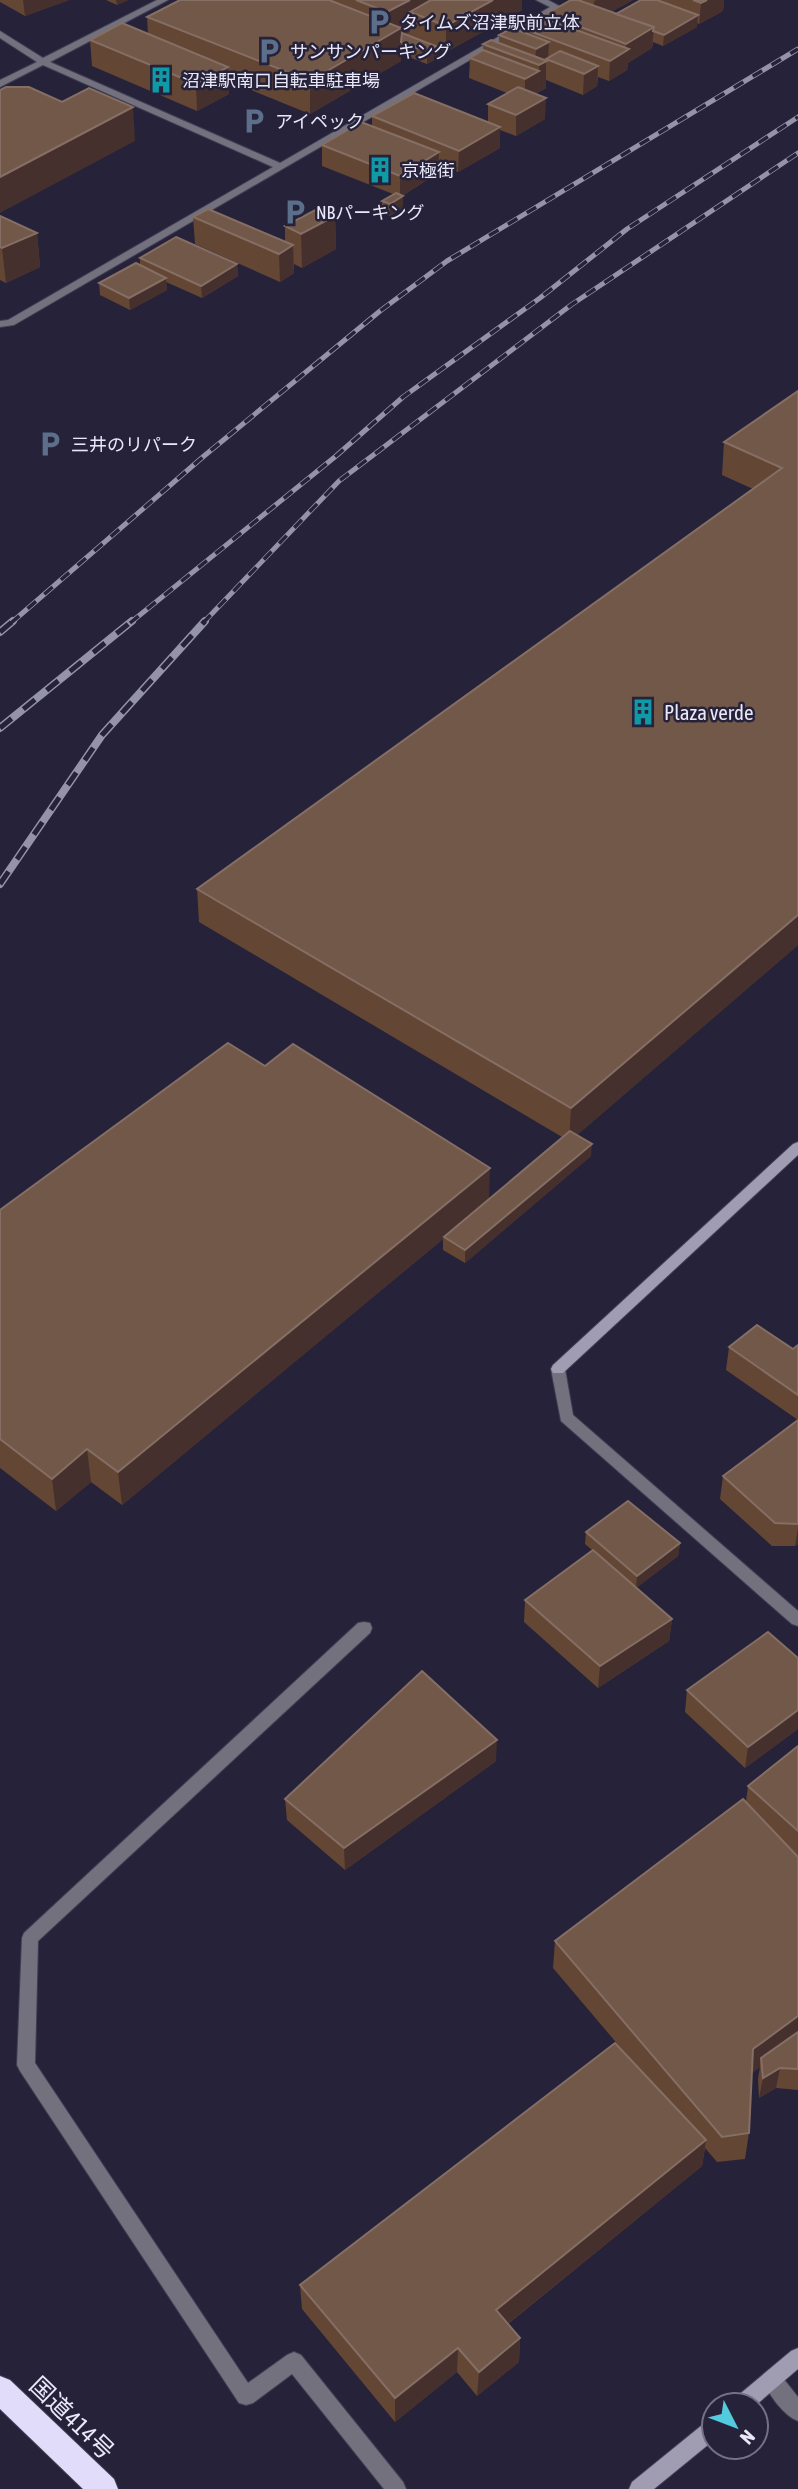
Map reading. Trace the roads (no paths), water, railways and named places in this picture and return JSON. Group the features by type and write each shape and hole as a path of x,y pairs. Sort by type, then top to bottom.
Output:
{"highway":[{"name":"国道414号","path":"0,2390 104,2489"}],"street":[{"path":"0,83 164,0"},
{"path":"0,324 10,323 557,7 540,0"},
{"path":"0,34 43,62 279,166"},
{"path":"798,1147 558,1369 566,1417 798,1620"},
{"path":"364,1628 30,1938 26,2066 246,2396 294,2361 396,2489"},
{"path":"759,2391 798,2357"},
{"path":"772,2380 798,2412"},
{"path":"639,2489 700,2439"}],"railway":[{"path":"11,623 204,456 380,311 447,261 798,49"},
{"path":"130,623 336,456 403,397 540,298 627,229 798,117"},
{"path":"203,623 339,481 571,305 798,153"},
{"path":"0,632 13,621"},
{"path":"0,728 132,621"},
{"path":"0,884 102,735 205,621"}],"place":[{"name":"タイムズ沼津駅前立体","path":"379,22"},
{"name":"サンサンパーキング","path":"269,51"},
{"name":"沼津駅南口自転車駐車場","path":"161,80"},
{"name":"アイペック","path":"254,121"},
{"name":"京極街","path":"380,170"},
{"name":"NBパーキング","path":"295,212"},
{"name":"三井のリパーク","path":"50,444"},
{"name":"Plaza verde","path":"643,712"}]}
